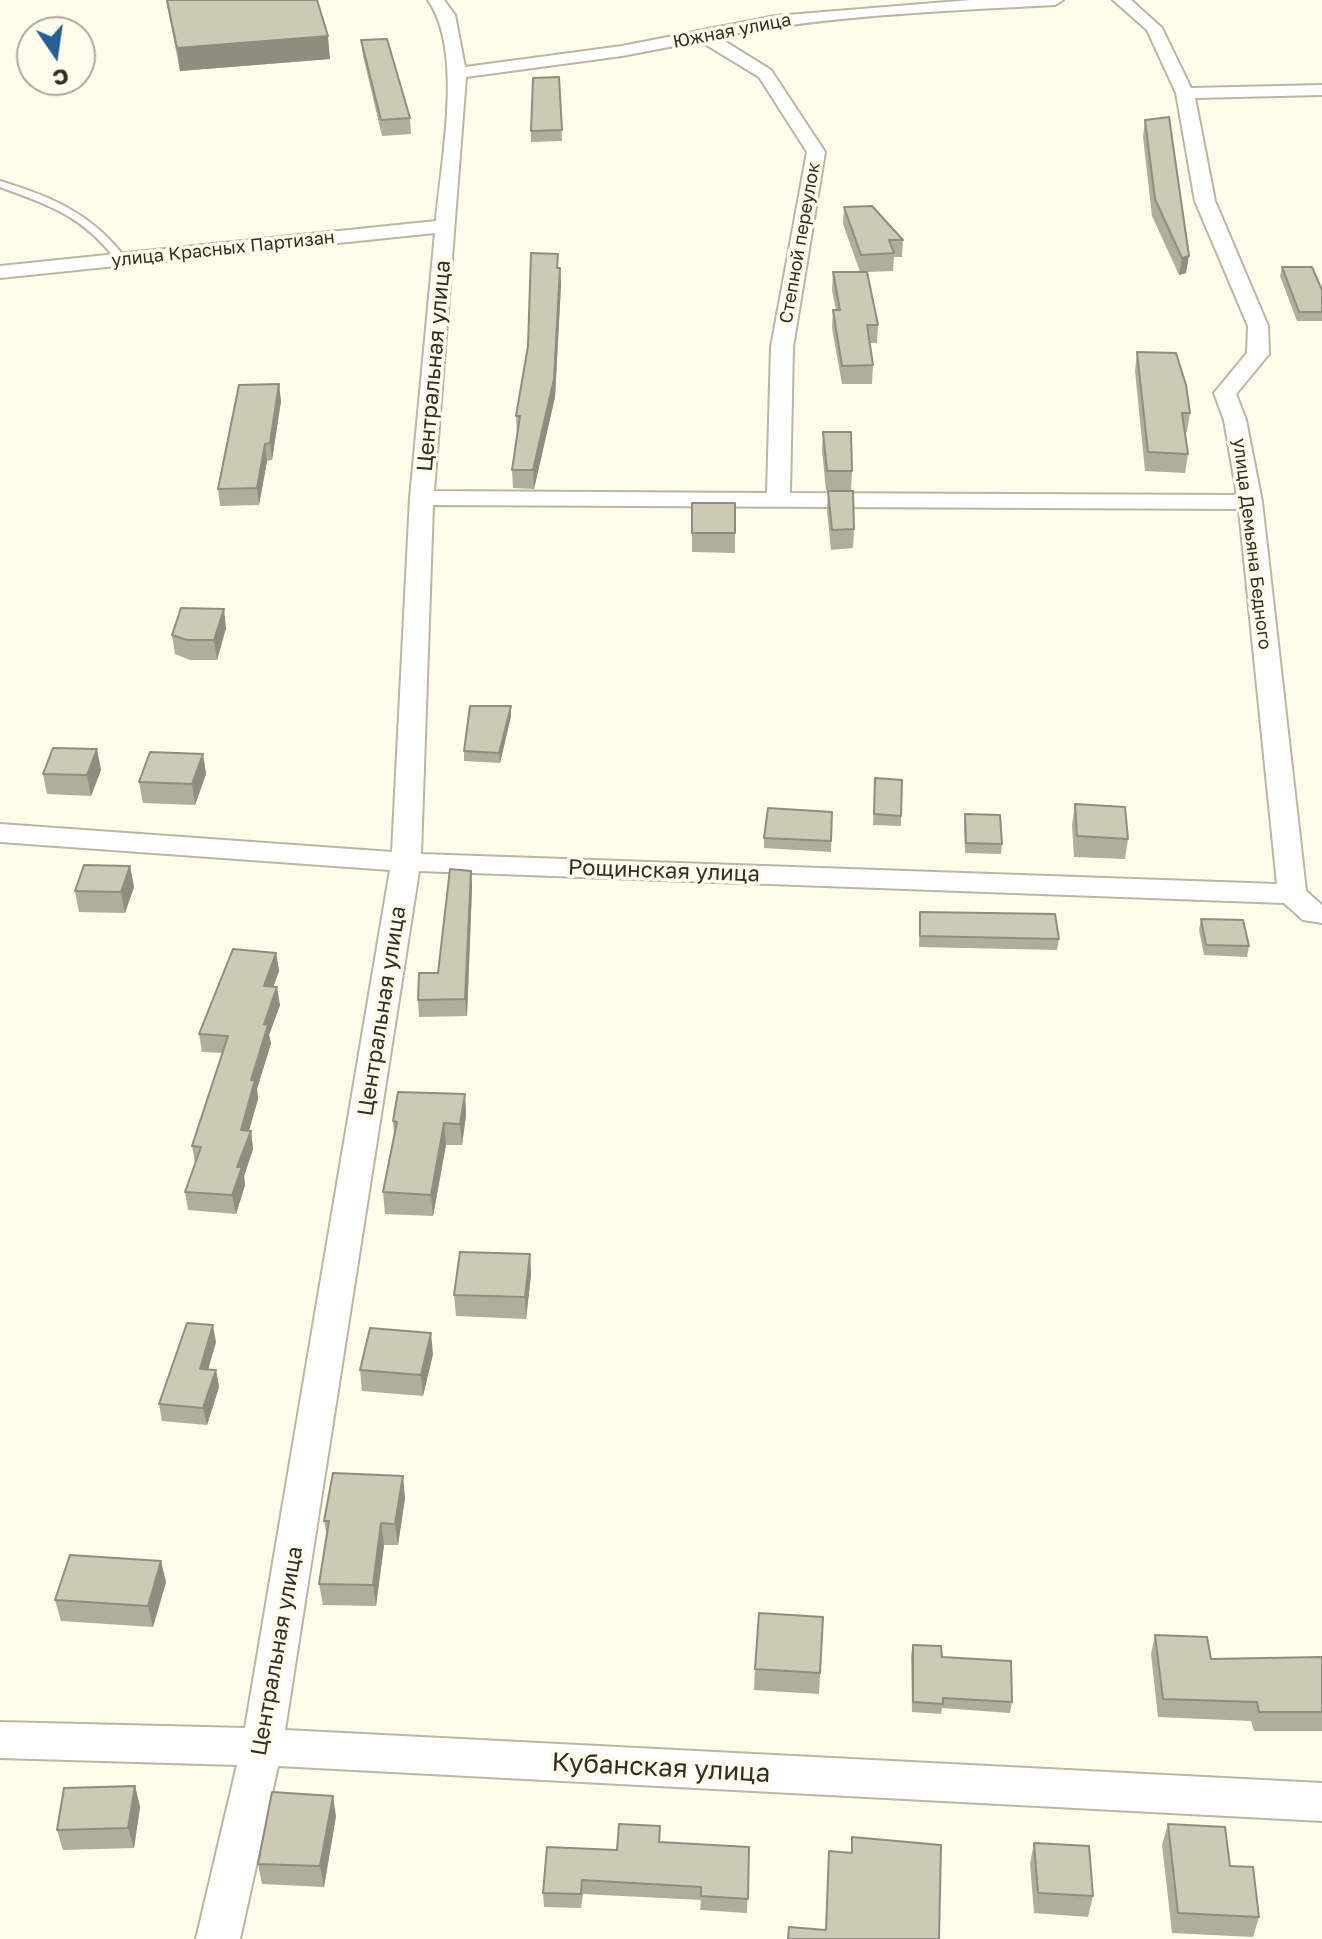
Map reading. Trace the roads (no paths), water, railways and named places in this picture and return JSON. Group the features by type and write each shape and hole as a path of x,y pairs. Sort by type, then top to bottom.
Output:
{"street":[{"name":"Центральная улица","path":"218,1939 262,1747 406,862 422,498 458,73 447,15 436,0"},
{"name":"Южная улица","path":"458,73 622,51 775,21 900,9 1055,0"},
{"name":"улица Демьяна Бедного","path":"1121,0 1154,28 1185,93 1205,201 1258,326 1258,354 1225,393 1235,420 1250,502 1292,894"},
{"name":"Степной переулок","path":"704,36 765,74 816,152 782,347 778,498"},
{"path":"1185,93 1322,90"},
{"name":"улица Красных Партизан","path":"0,272 447,226"},
{"path":"422,498 1250,502"},
{"name":"Рощинская улица","path":"0,833 406,862 1292,894"},
{"path":"1292,894 1313,913 1322,914"},
{"name":"Кубанская улица","path":"0,1740 262,1747 1322,1802"}],"lane":[{"path":"0,184 67,209 108,242 121,259"}]}
